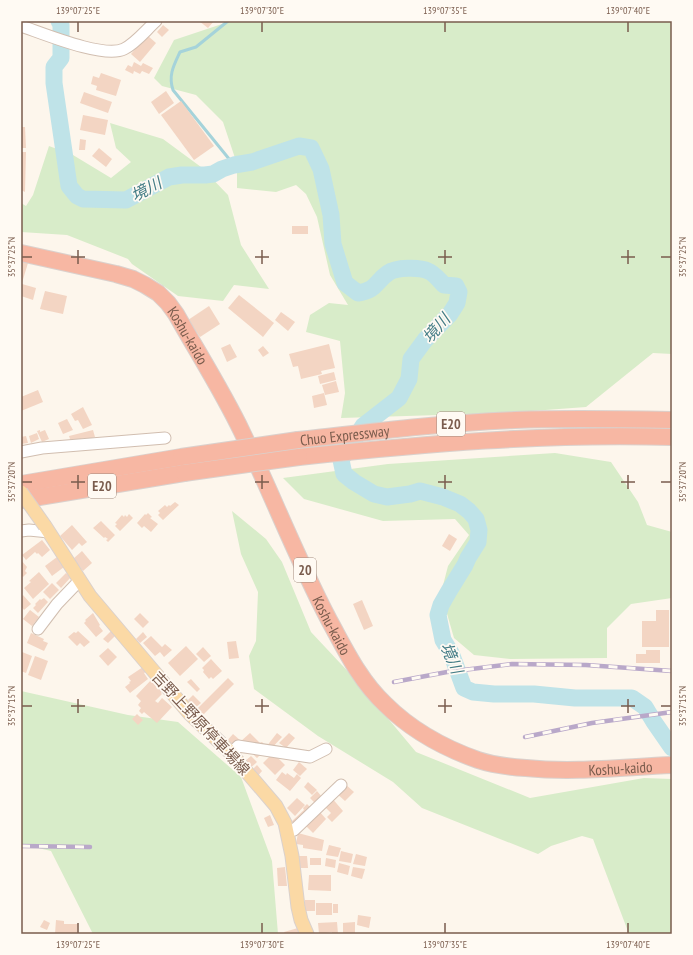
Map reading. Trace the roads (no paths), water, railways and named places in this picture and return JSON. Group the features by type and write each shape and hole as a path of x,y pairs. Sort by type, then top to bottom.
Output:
{"highway":[{"name":"Koshu-kaido","path":"21,253 133,279 145,284 158,293 168,303 242,431 315,593 349,657 365,681 384,704 402,719 425,735 449,747 478,760 506,767 541,770 577,770 671,765"},
{"name":"Chuo Expressway","path":"21,484 181,457 298,440 402,428 515,420 672,420"},
{"name":"Chuo Expressway","path":"21,500 184,473 299,457 404,446 474,440 565,436 672,437"}],"main road":[{"name":"吉野上野原停車場線","path":"21,492 47,529 90,596 189,713 231,754 276,806 285,823 287,831 292,856 298,906 301,920 307,934"}],"street":[{"path":"21,26 106,52 123,50 132,44 156,21"},
{"path":"21,452 42,448 166,438"},
{"path":"21,531 47,529"},
{"path":"38,629 57,604 80,580"},
{"path":"231,754 238,746 310,757 326,749"},
{"path":"287,831 294,830 341,785"}],"waterway":[{"name":"境川","path":"59,21 61,25 61,58 54,67 54,83 69,186 77,196 83,199 126,200 169,177 213,174 234,165 252,162 299,146 311,148 321,169 331,215 333,244 345,283 358,293 364,292 372,288 384,276 392,271 414,268 430,272 435,275 444,285 456,286 459,292 457,303 450,314 425,340 411,359 409,379 399,398 363,426 341,460 344,474 374,494 387,497 420,491 443,497 460,504 476,519 479,530 478,542 441,605 438,615 443,640 451,653 464,688 473,692 494,694 534,694 575,698 632,698 645,707 672,748"},
{"path":"228,21 196,47 180,52 172,70 171,80 173,90 234,165"}],"railway":[{"path":"394,682 447,672 512,664 586,665 672,671"},
{"path":"525,737 592,723 672,712"},
{"path":"21,846 90,847"}]}
